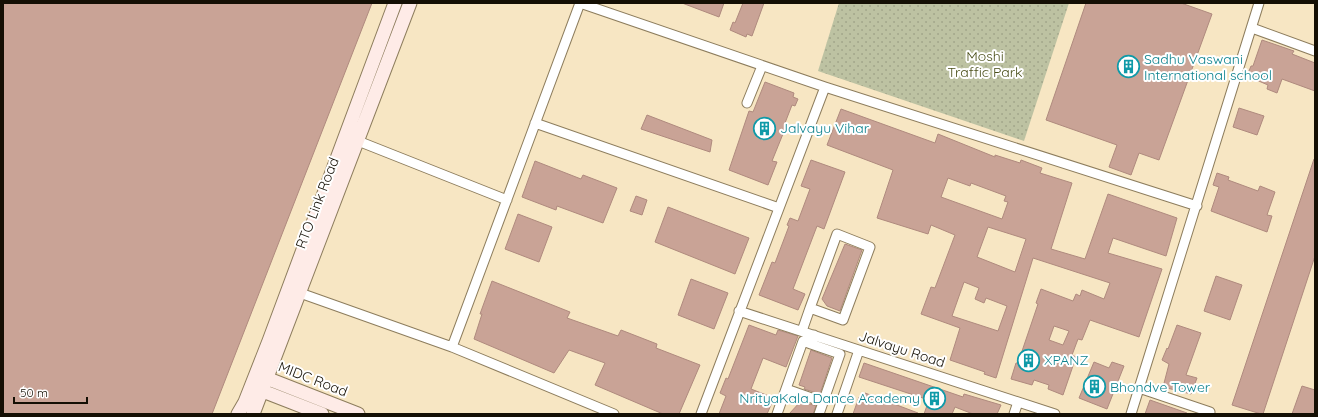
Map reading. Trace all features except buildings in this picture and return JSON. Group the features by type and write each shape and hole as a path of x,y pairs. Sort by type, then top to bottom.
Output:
{"main road":[{"name":"RTO Link Road","path":"253,414 259,383 394,3"},
{"name":"RTO Link Road","path":"238,414 259,383 300,293 410,3"},
{"name":"MIDC Road","path":"259,383 322,414"},
{"name":"MIDC Road","path":"259,383 358,414"}],"street":[{"path":"452,347 580,3 825,87 1197,206"},
{"path":"1131,414 1259,3"},
{"path":"1252,28 1315,51"},
{"path":"747,103 762,66"},
{"path":"701,414 825,87"},
{"path":"535,124 778,208"},
{"path":"358,141 507,200"},
{"path":"802,331 810,308 837,234 870,247 843,320 810,308"},
{"path":"300,293 452,347 614,414"},
{"name":"Jalvayu Road","path":"739,311 802,331 813,340 859,350 1055,414"},
{"path":"777,414 803,341 813,340 840,354 819,414"},
{"path":"837,414 859,350"},
{"path":"1139,388 1210,412"},
{"path":"786,389 823,402"},
{"path":"1014,414 1018,402"}],"green space":[{"name":"Moshi Traffic Park","path":"839,3 1069,3 1024,141 818,71"}],"place":[{"name":"Sadhu Vaswani International school","path":"1129,67"},
{"name":"Jalvayu Vihar","path":"764,128"},
{"name":"XPANZ","path":"1028,360"},
{"name":"Bhondve Tower","path":"1095,387"},
{"name":"NrityaKala Dance Academy","path":"935,398"}]}
